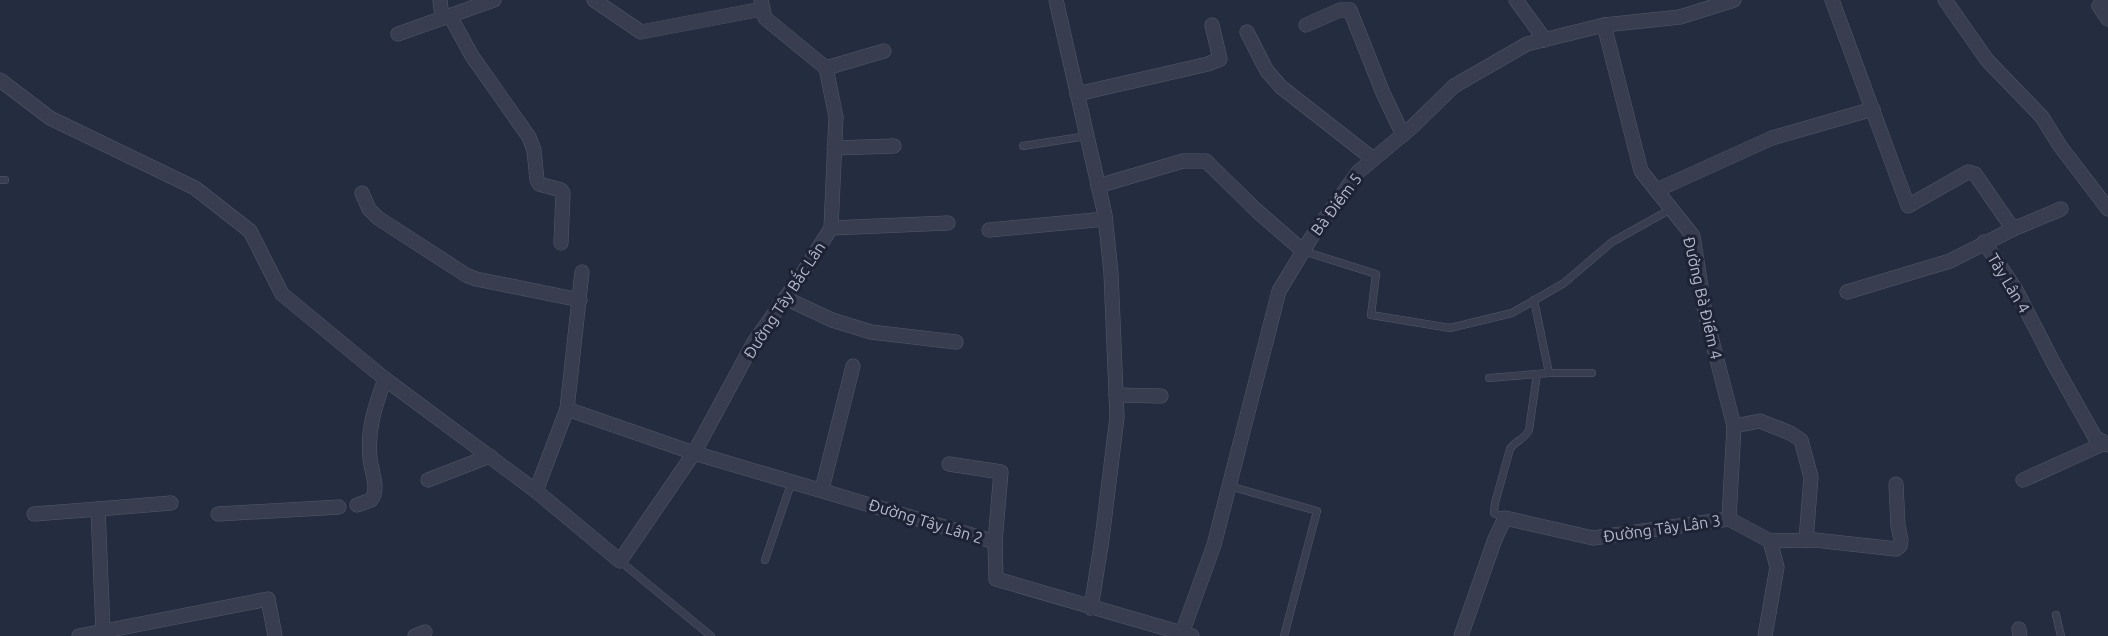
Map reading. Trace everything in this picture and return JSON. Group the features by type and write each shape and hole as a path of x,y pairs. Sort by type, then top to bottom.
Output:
{"street":[{"path":"440,0 446,17 529,137 534,150 539,184 561,190 563,193 561,243"},
{"path":"398,34 494,0"},
{"path":"594,0 641,32 762,4 765,18 826,68 884,51"},
{"path":"1056,0 1105,219 1111,273 1116,395 1115,429 1091,608"},
{"path":"1516,0 1545,40"},
{"name":"Bà Điểm 5","path":"1185,635 1214,545 1279,291 1303,251 1358,172 1403,135 1454,86 1527,44 1604,25 1680,17 1734,0"},
{"name":"Tây Lân 4","path":"1832,0 1908,206 1968,171 1975,174 2013,229 1984,242 2016,290 2095,437 2107,444"},
{"path":"1945,0 1987,60 2042,117 2060,146 2108,208"},
{"path":"2104,0 2099,6 2108,20"},
{"path":"1306,26 1340,10 1350,10 1383,93 1403,135"},
{"path":"1077,94 1208,64 1220,59 1212,25"},
{"name":"Đường Bà Điểm 4","path":"1604,25 1641,171 1693,236 1705,313 1734,426 1729,519"},
{"path":"1248,32 1267,71 1281,87 1373,159"},
{"name":"Đường Tây Bắc Lân","path":"620,561 694,453 754,342 831,228 836,117 826,68"},
{"path":"0,80 50,118 195,188 250,231 282,294 385,380 536,491 620,561"},
{"path":"1657,190 1772,138 1873,109"},
{"path":"834,147 894,146"},
{"path":"1098,186 1183,161 1206,161 1256,210 1303,251"},
{"path":"362,193 369,209 378,218 466,275 580,300"},
{"path":"2013,229 2061,209"},
{"path":"989,230 1105,219"},
{"path":"831,228 948,223"},
{"path":"1847,292 1950,261 1984,242"},
{"path":"536,491 567,409 582,272"},
{"path":"785,298 832,320 871,332 956,342"},
{"path":"822,489 853,366"},
{"path":"357,505 371,500 375,491 369,438 372,419 385,380"},
{"path":"1116,395 1161,396"},
{"name":"Đường Tây Lân 2","path":"567,409 694,453 995,542 996,579 1185,635"},
{"path":"1734,426 1760,421 1801,440 1811,477 1806,540"},
{"path":"2023,480 2107,444"},
{"path":"428,480 490,456"},
{"path":"949,464 1001,472 995,542"},
{"path":"1765,636 1777,567 1770,541 1806,540 1883,549 1899,548 1901,540 1896,484"},
{"path":"34,514 171,503"},
{"path":"218,514 339,507"},
{"path":"98,509 103,632"},
{"path":"1461,636 1495,539 1505,518"},
{"name":"Đường Tây Lân 3","path":"1505,518 1593,538 1729,519 1770,541"},
{"path":"79,636 268,599 275,636"}],"lane":[{"path":"1023,146 1087,136"},
{"path":"1303,251 1376,274 1371,315 1450,328 1512,313 1564,283 1612,242 1671,209"},
{"path":"1534,300 1548,373"},
{"path":"1489,378 1548,373 1592,373"},
{"path":"1505,518 1494,513 1495,503 1510,449 1512,445 1527,435 1529,430 1537,374"},
{"path":"765,560 792,481"},
{"path":"1229,486 1317,511 1284,636"},
{"path":"620,561 711,636"},
{"path":"2056,615 2061,636"}]}
